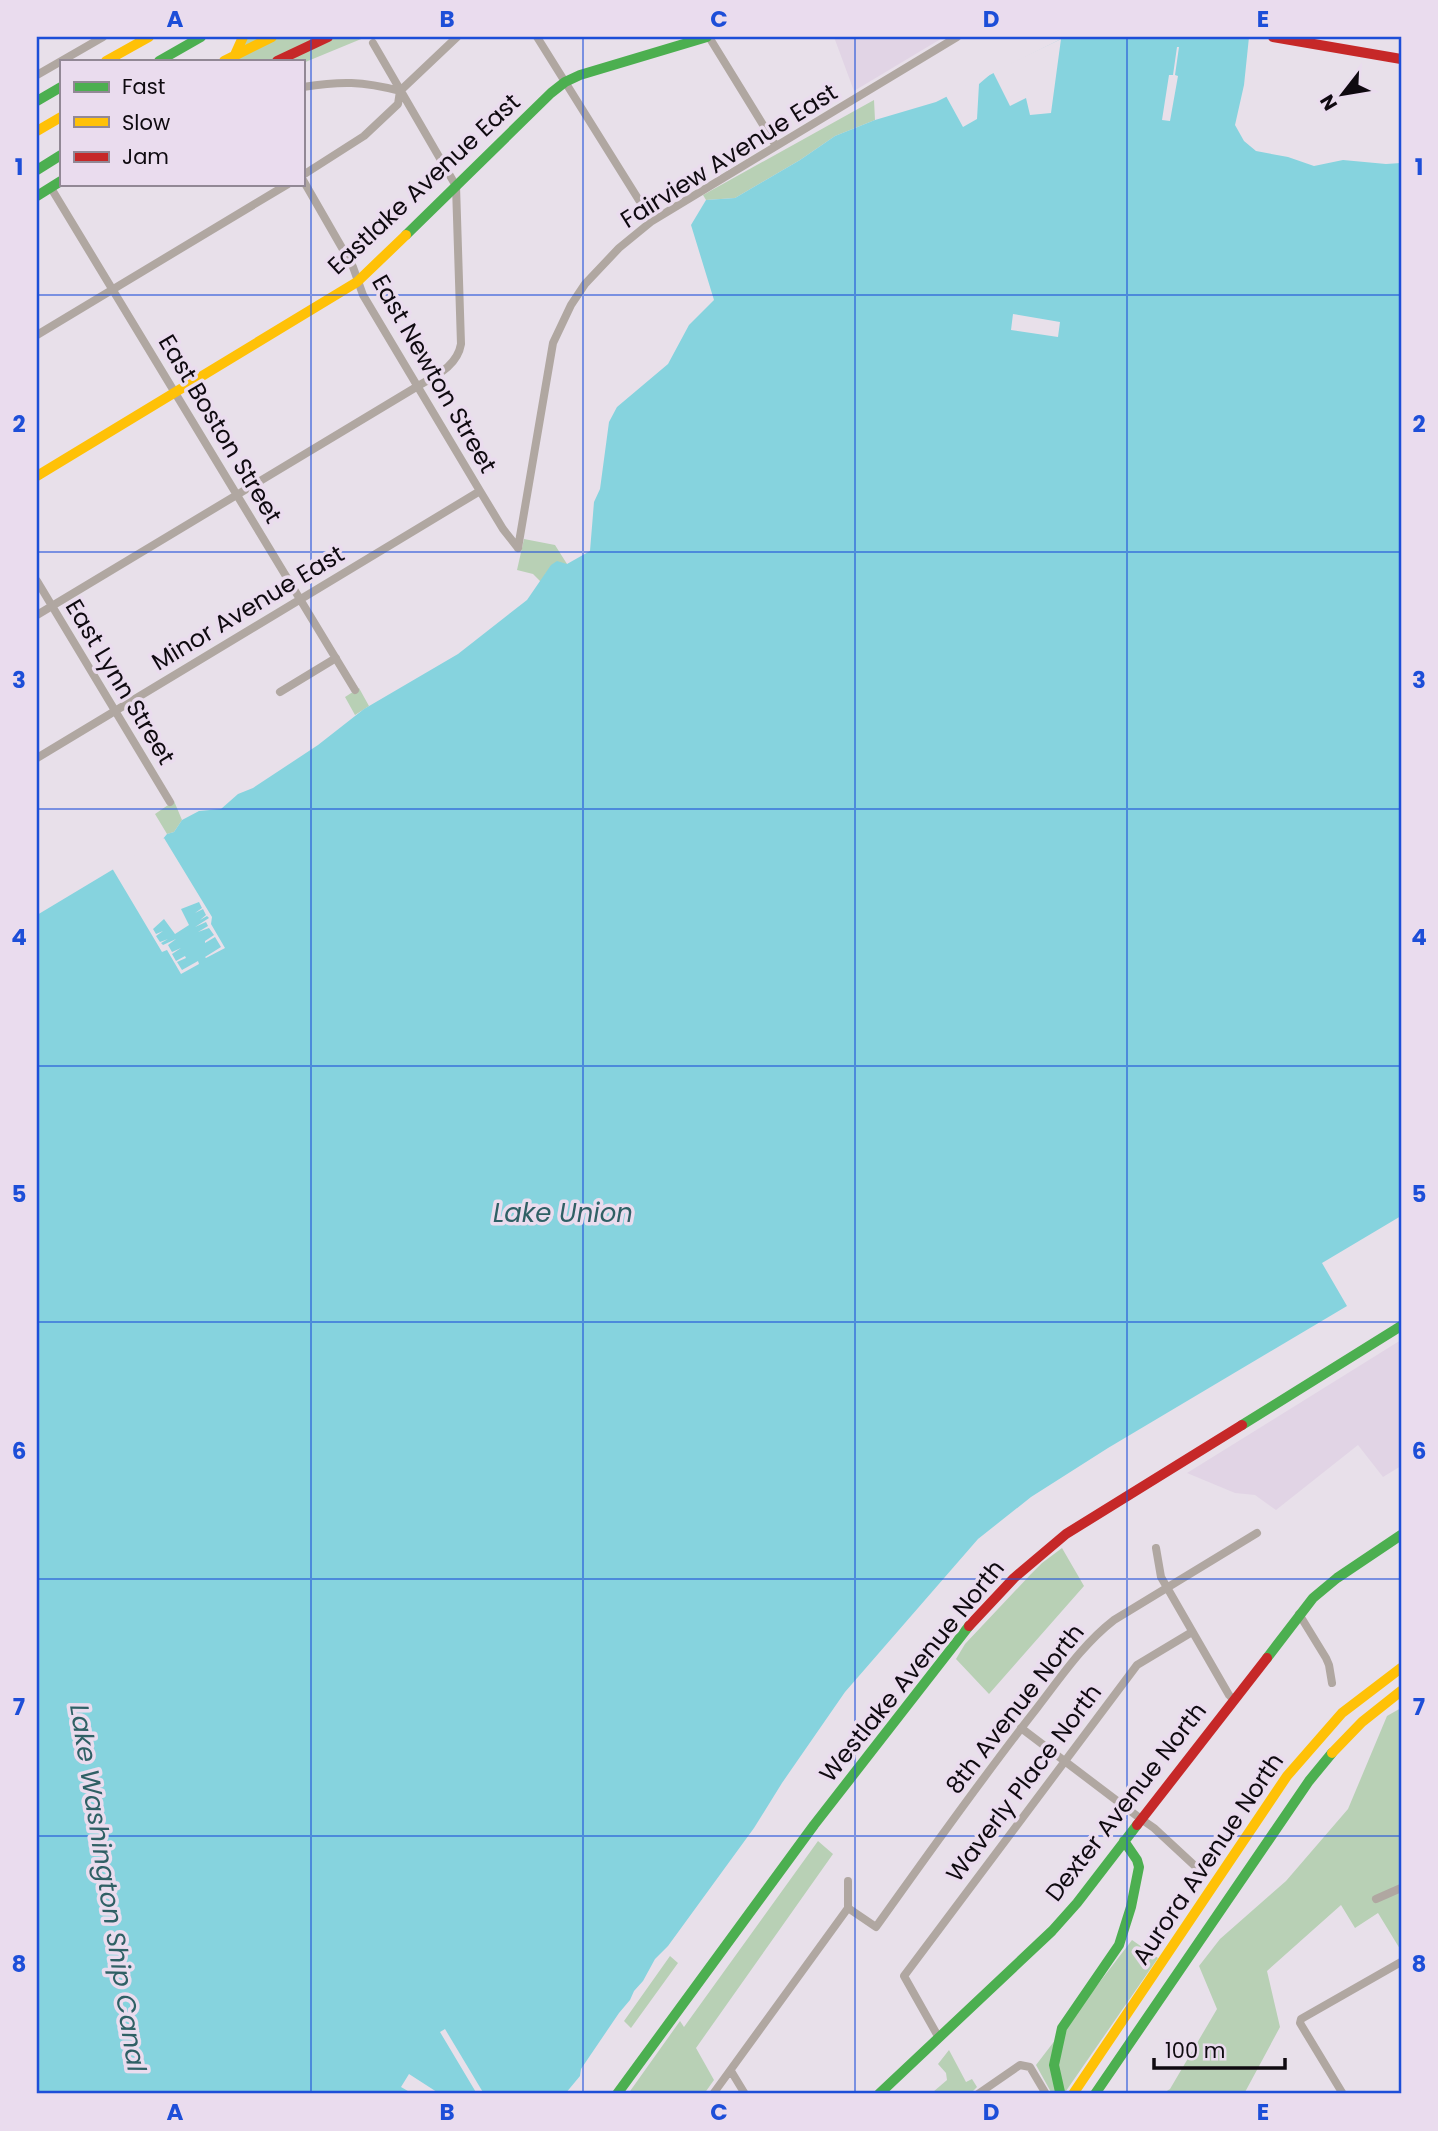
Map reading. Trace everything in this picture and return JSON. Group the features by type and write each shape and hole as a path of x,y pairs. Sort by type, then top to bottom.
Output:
{"main road":[{"path":"108,60 149,37"},
{"path":"161,60 200,37"},
{"path":"232,60 243,37"},
{"path":"226,60 272,37"},
{"path":"279,60 328,37"},
{"name":"Eastlake Avenue East","path":"37,476 357,282 565,82 580,75 708,37"},
{"path":"1273,37 1401,59"},
{"path":"37,101 60,88"},
{"path":"37,131 60,118"},
{"path":"40,166 60,156"},
{"path":"37,196 60,182"},
{"name":"Westlake Avenue North","path":"617,2094 858,1768 961,1636 1024,1567 1066,1534 1401,1326"},
{"name":"Dexter Avenue North","path":"879,2094 1052,1931 1077,1903 1313,1598 1401,1535"},
{"name":"Aurora Avenue North","path":"1073,2094 1287,1776 1342,1713 1401,1668"},
{"name":"Aurora Avenue North","path":"1095,2094 1309,1781 1345,1737 1401,1691"},
{"path":"1060,2092 1054,2065 1062,2028 1119,1945 1131,1907 1139,1867 1124,1841"}],"street":[{"path":"63,60 103,37"},
{"path":"304,174 364,136 398,104 400,91 457,37"},
{"path":"537,37 652,221"},
{"path":"708,37 776,146"},
{"name":"Fairview Avenue East","path":"518,548 553,344 571,305 585,284 624,244 652,221 957,37"},
{"path":"37,615 455,362 461,344 456,186 373,43"},
{"path":"37,75 60,62"},
{"path":"304,87 353,81 373,83 400,91"},
{"name":"East Newton Street","path":"304,182 353,268 363,295 503,529 518,548"},
{"path":"37,335 285,186"},
{"name":"East Boston Street","path":"51,188 355,690"},
{"name":"Minor Avenue East","path":"37,758 480,491"},
{"name":"East Lynn Street","path":"37,582 170,802"},
{"path":"280,692 335,658"},
{"name":"8th Avenue North","path":"848,1908 876,1927 1021,1728 1102,1629 1257,1532"},
{"path":"1156,1548 1161,1577 1233,1699"},
{"path":"1299,1614 1326,1658 1332,1683"},
{"name":"Waverly Place North","path":"939,2038 904,1976 1138,1665 1192,1632"},
{"path":"1021,1728 1154,1828 1195,1866"},
{"path":"713,2094 848,1908 848,1881"},
{"path":"1376,1899 1401,1888"},
{"path":"1343,2094 1300,2023 1301,2019 1401,1962"},
{"path":"978,2094 1020,2065 1030,2067 1046,2094"},
{"path":"731,2071 745,2094"}],"shaded area":[{"path":"834,37 944,37 854,91"},
{"path":"1401,1340 1401,1466 1383,1477 1358,1445 1276,1510 1255,1495 1235,1493 1187,1473"}],"green space":[{"path":"242,37 366,37 304,63 304,60 233,60"},
{"path":"874,100 875,120 835,136 735,198 706,200 703,195"},
{"path":"524,539 555,545 567,564 546,573 541,582 533,574 517,570"},
{"path":"359,688 369,706 355,715 345,697"},
{"path":"174,801 182,820 174,832 167,834 155,814"},
{"path":"1062,1548 1084,1586 989,1694 956,1659 965,1644 1031,1574"},
{"path":"1401,1708 1401,1948 1378,1913 1355,1928 1341,1905 1267,1971 1280,2027 1244,2094 1162,2094 1170,2089 1217,2009 1199,1966 1220,1939 1286,1881 1348,1809 1387,1716"},
{"path":"818,1841 833,1854 696,2048 714,2080 704,2094 628,2094 680,2021 684,2027"},
{"path":"1132,1940 1158,1958 1066,2091 1052,2094 1036,2065"},
{"path":"670,1956 678,1963 631,2028 624,2021"},
{"path":"949,2050 966,2082 972,2079 977,2087 970,2094 933,2092 947,2080 946,2073 938,2064"}],"water":[{"name":"Lake Union","path":"1249,37 1244,85 1235,125 1244,141 1256,151 1288,157 1314,166 1343,160 1401,163 1401,1216 1322,1263 1347,1306 1108,1448 1031,1497 978,1539 845,1692 754,1828 668,1946 655,1959 643,1981 581,2069 580,2076 565,2094 37,2094 37,915 162,840 167,834 174,832 182,820 199,811 221,809 238,794 253,788 318,745 364,709 458,654 527,600 551,565 557,561 567,564 590,551 594,502 600,489 609,422 617,407 668,364 689,325 714,300 691,225 706,200 735,198 835,136 875,120 936,102 1061,39"}],"pier":[{"path":"1061,39 1051,113 1030,115 1026,98 1010,106 993,72"},
{"path":"1177,47 1175,75 1178,76 1170,121 1162,120 1169,75 1173,75"},
{"path":"993,72 979,84 977,119 963,127 946,96"},
{"path":"1013,314 1060,322 1058,337 1011,330"},
{"path":"164,838 212,917 211,924 225,948 205,957 221,947 215,937 205,943 214,935 209,928 198,932 208,926 206,922 195,927 209,918 207,916 200,920 206,915 203,909 195,913 202,908 199,902 181,909 189,925 175,934 164,919 153,929 156,934 163,931 156,936 160,942 168,939 161,943 163,945 176,939 168,945 172,952 181,948 172,954 176,961 185,956 186,958 177,962 182,970 198,961 199,964 181,974 167,950 162,952 112,868"},
{"path":"445,2029 484,2094 477,2094 440,2032"},
{"path":"409,2074 440,2094 413,2094 401,2087"}],"traffic: fast":[{"path":"161,60 201,37"},
{"path":"406,235 565,82 580,75 707,37"},
{"path":"37,101 60,88"},
{"path":"37,170 60,156"},
{"path":"37,196 60,182"},
{"path":"1242,1425 1401,1326"},
{"path":"1267,1658 1313,1598 1337,1578 1401,1535"},
{"path":"617,2094 814,1825 969,1626"},
{"path":"1095,2094 1309,1781 1332,1753"},
{"path":"879,2094 1052,1931 1137,1825"},
{"path":"1060,2092 1054,2065 1062,2028 1119,1945 1131,1907 1139,1867 1124,1841"}],"traffic: slow":[{"path":"108,60 149,37"},
{"path":"234,57 243,37"},
{"path":"226,60 272,37"},
{"path":"37,131 60,118"},
{"path":"37,476 357,282 406,235"},
{"path":"1073,2094 1287,1776 1342,1713 1401,1668"},
{"path":"1332,1753 1362,1722 1401,1691"}],"traffic: jam":[{"path":"279,60 328,37"},
{"path":"1273,37 1401,59"},
{"path":"969,1626 1014,1578 1066,1534 1242,1425"},
{"path":"1137,1825 1267,1658"}],"water label":[{"name":"Lake Washington Ship Canal","path":"108,1888"}]}
